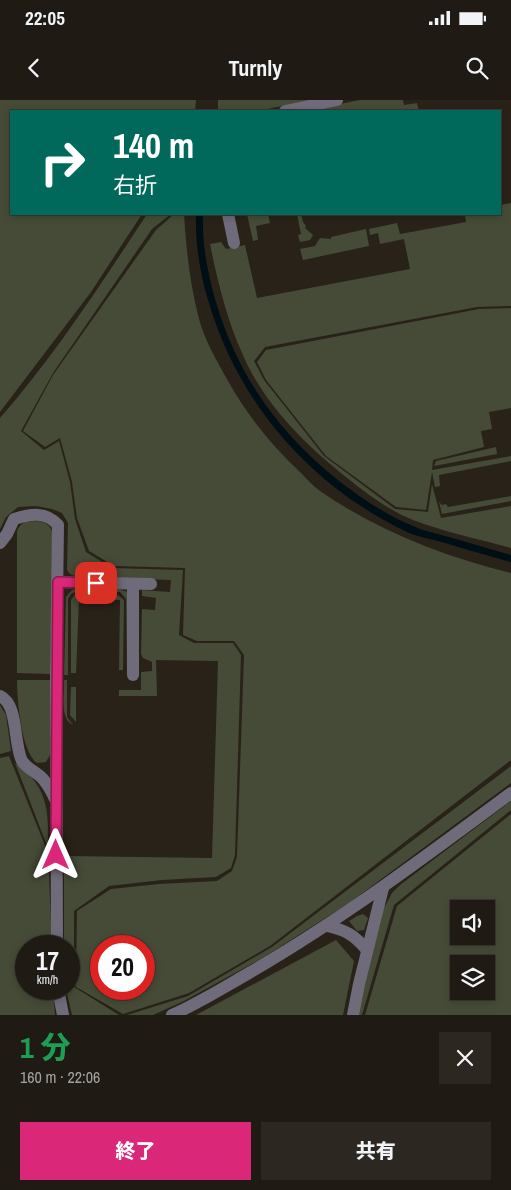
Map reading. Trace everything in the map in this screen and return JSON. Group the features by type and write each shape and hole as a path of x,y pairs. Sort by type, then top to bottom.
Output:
{"lane":[{"path":"309,109 337,100"},
{"path":"228,215 234,243"},
{"path":"0,543 8,534 14,519 25,515 51,517 58,525 57,935"},
{"path":"58,582 151,584"},
{"path":"133,584 133,675"},
{"path":"0,696 6,699 10,706 22,761 42,778 50,788 56,801"},
{"path":"172,1015 190,1007 327,926 383,888 511,793"},
{"path":"353,1015 383,888"},
{"path":"327,926 343,930 357,939 367,950"},
{"path":"60,1000 63,1015"}],"green space":[{"path":"0,100 196,100 195,110 10,110 10,215 141,215 91,292 0,412"},
{"path":"218,100 311,100 263,110 218,110"},
{"path":"360,100 403,100 404,105 417,103 419,110 322,110 325,107"},
{"path":"511,203 511,306 477,307 265,347 254,361 264,380 324,456 395,509 428,512 432,484 441,518 511,506 511,548 437,528 413,520 395,511 354,483 300,436 273,406 261,389 242,353 223,299 210,244 221,242 226,249 245,245 257,298 410,269 404,239 380,244 378,233 370,235 369,229 397,223 400,234 466,222 465,215 501,215 501,205"},
{"path":"146,215 170,215 152,229 53,373 21,431 44,450 59,441 70,482 75,519 86,552 112,568 183,570 179,635 194,643 233,643 241,655 235,855 231,868 216,877 162,880 109,886 74,911 74,935 64,935 64,856 212,858 218,661 156,660 157,696 119,696 119,690 141,690 141,672 152,671 152,662 143,658 141,654 142,609 155,610 156,598 142,596 142,590 170,592 171,580 77,577 70,574 67,570 68,523 62,513 52,509 36,506 18,507 6,517 0,529 0,418 59,344"},
{"path":"173,215 184,215 193,293 201,327 235,394 261,430 280,452 312,485 364,518 412,541 436,550 511,573 511,760 270,946 189,993 123,1014 99,1000 155,1000 155,935 90,935 90,995 80,989 80,935 77,935 77,911 111,889 217,881 232,871 237,857 244,655 234,641 197,641 183,635 185,568 114,566 89,551 77,518 72,482 60,438 45,447 23,431 53,375 156,230"},
{"path":"247,215 268,215 270,223 256,226 258,240 253,241"},
{"path":"297,215 301,215 306,226 305,228 313,235 310,240 300,242 298,235 301,234"},
{"path":"366,229 369,246 303,260 300,249 315,246 320,238 331,239 331,237"},
{"path":"511,308 511,408 489,412 492,429 481,431 484,447 433,460 432,470 511,456 511,461 439,475 440,486 435,487 432,472 426,510 396,507 326,456 266,380 257,362 266,350 479,309"},
{"path":"496,447 497,454 434,466 436,461"},
{"path":"511,496 511,501 442,514 439,502 442,505 446,504 448,507"},
{"path":"38,521 48,525 53,535 50,674 17,673 17,531 23,523"},
{"path":"118,589 128,592 129,668 127,670 126,599 120,592 75,592 68,599 68,675 64,675 66,597 72,590"},
{"path":"75,594 118,595 124,600 123,670 119,670 120,600 79,599 76,673 71,673 71,600"},
{"path":"17,680 50,680 50,755 46,762 37,763 27,748 21,724"},
{"path":"64,680 67,680 67,717 73,725 69,722 64,711"},
{"path":"71,687 76,687 76,722 70,715"},
{"path":"0,705 6,715 11,751 0,754"},
{"path":"9,756 48,853 52,935 15,935 15,1000 54,1000 55,1015 0,1015 0,758"},
{"path":"15,763 32,778 42,794 47,811 48,848"},
{"path":"511,766 511,783 349,903 264,957 184,1001 153,1015 127,1015 188,996 272,947"},
{"path":"511,801 511,810 394,905 362,1015 356,1015 384,908 392,893"},
{"path":"511,814 511,1015 365,1015 397,906"},
{"path":"363,914 368,918 364,930 357,931 349,921"},
{"path":"336,940 354,961 343,1015 196,1015"},
{"path":"80,991 90,997 90,1000 95,1000 119,1015 72,1015 69,1000 80,1000"}],"shaded area":[{"path":"196,215 203,215 206,257 215,299 224,327 235,353 262,400 297,443 339,481 365,500 403,522 511,555 511,562 409,533 374,514 341,492 311,467 284,439 260,409 239,376 222,340 209,303 203,281 196,236"}],"route":[{"path":"56,855 58,582 96,583"}]}
